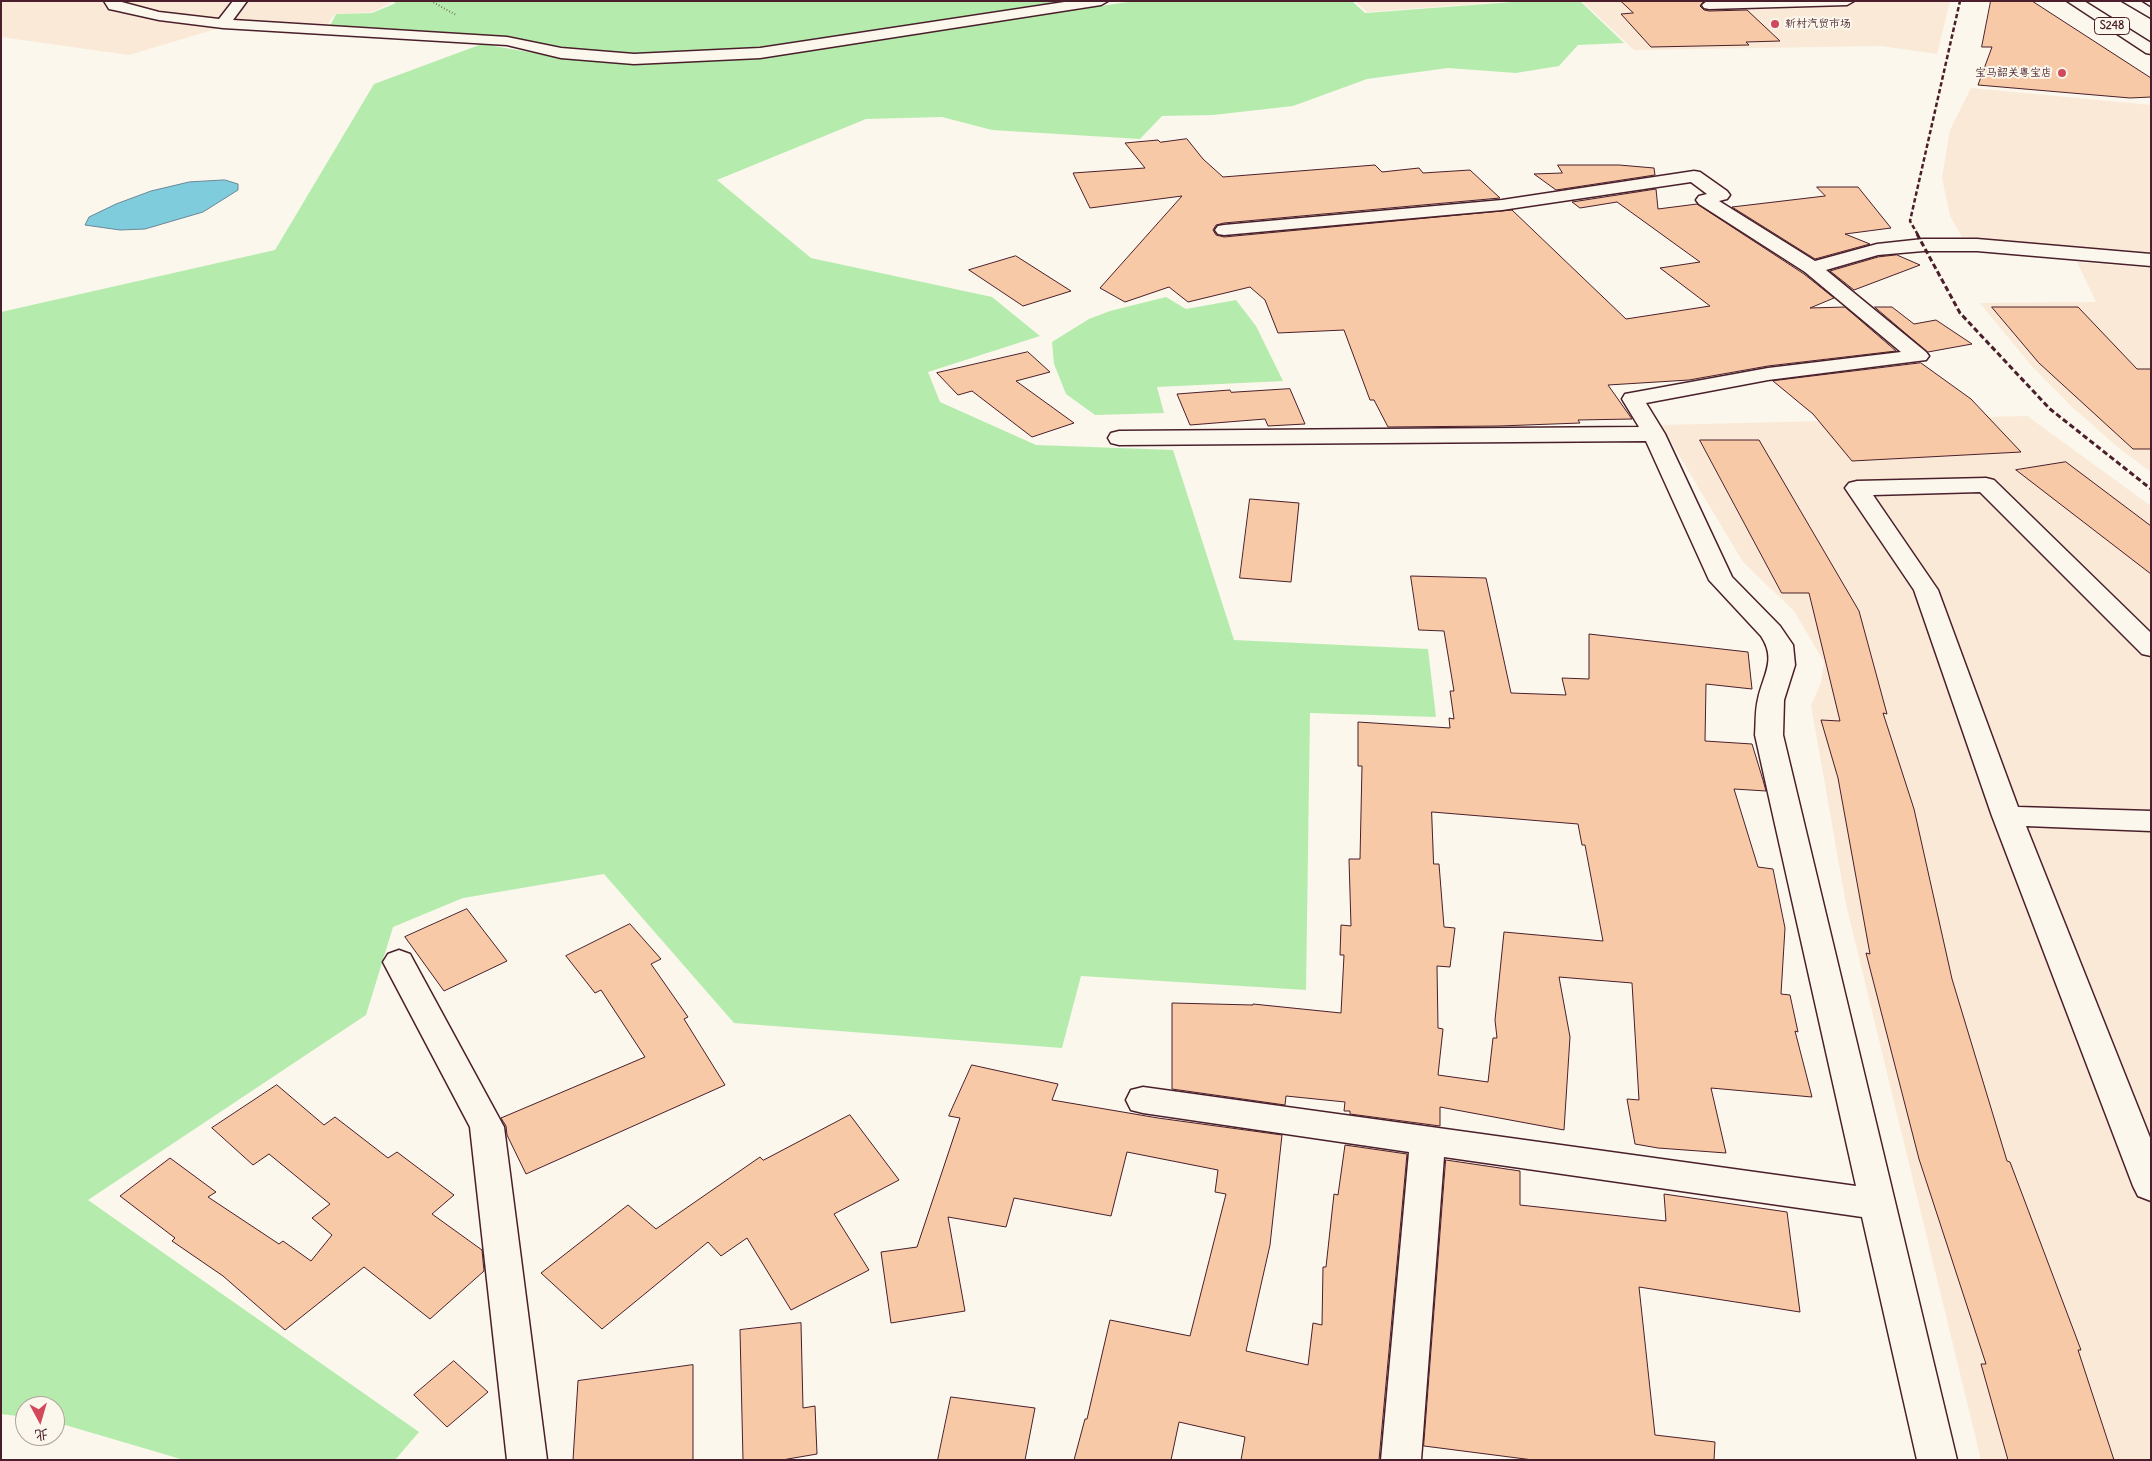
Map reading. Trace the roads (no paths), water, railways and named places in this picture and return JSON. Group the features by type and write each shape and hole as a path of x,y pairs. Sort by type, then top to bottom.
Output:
{"street":[{"path":"110,1 114,6 159,16 223,24 506,41 561,53 634,59 760,53 1102,1"},
{"path":"223,24 240,1"},
{"path":"1709,5 1847,1"},
{"name":"S248","path":"2074,1 2151,50"},
{"name":"S248","path":"2129,1 2151,14"},
{"path":"1224,230 1502,205 1694,176 1721,195 1705,200 1812,268 1919,356 1768,374 1632,399 1654,434 1721,580 1770,631 1780,645 1782,665 1771,700 1769,735 1937,1460"},
{"path":"1812,268 1877,250 1923,244 1977,245 2151,260"},
{"path":"1119,438 1654,434"},
{"path":"2151,648 1986,485 1857,488 1926,590 2006,816 2151,1186"},
{"path":"2006,816 2151,820"},
{"path":"399,962 487,1127 527,1460"},
{"path":"1143,1100 1878,1204"},
{"path":"1402,1460 1428,1140"}],"water":[{"path":"225,180 238,184 238,190 203,212 145,229 120,230 85,225 89,217 116,204 151,191 189,182"}],"railway":[{"path":"1918,235 1910,221 1960,1"},
{"path":"1917,234 1960,313 2050,409 2151,489"}],"place":[{"name":"新村汽贸市场","path":"1775,24"},
{"name":"宝马韶关粤宝店","path":"2062,73"}]}
